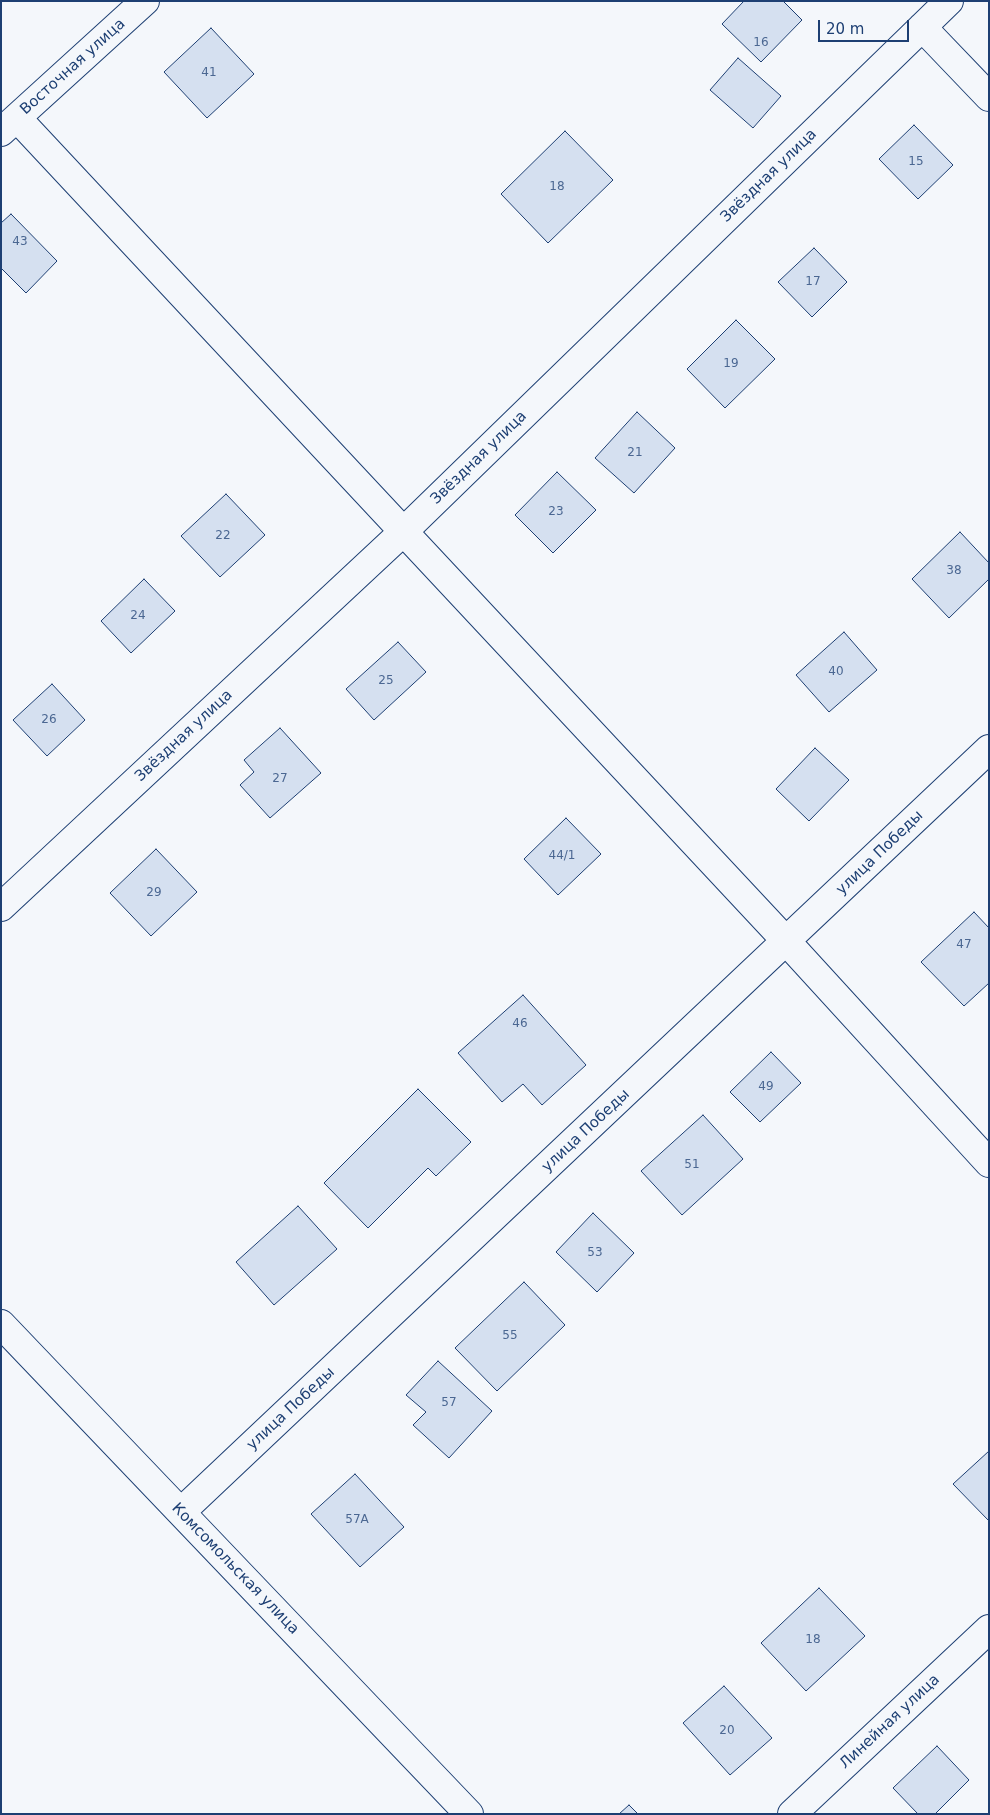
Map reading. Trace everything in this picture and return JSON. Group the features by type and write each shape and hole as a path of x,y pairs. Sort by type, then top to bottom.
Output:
{"street":[{"name":"Восточная улица","path":"9,125 145,1"},
{"name":"Звёздная улица","path":"1,907 403,532 949,1"},
{"path":"922,27 989,97"},
{"path":"9,125 403,532 787,942 989,1163"},
{"name":"улица Победы","path":"181,1512 787,942 989,749"},
{"name":"Комсомольская улица","path":"1,1324 469,1814"},
{"name":"Линейная улица","path":"792,1814 989,1630"}],"building":[{"path":"744,1 783,1 802,20 761,62 722,24"},
{"path":"211,28 254,74 207,118 164,72"},
{"path":"738,58 781,96 753,128 710,90"},
{"path":"914,125 953,165 918,199 879,159"},
{"path":"565,131 613,180 548,243 501,194"},
{"path":"11,214 57,261 26,293 1,268 1,223"},
{"path":"814,248 847,282 812,317 778,282"},
{"path":"736,320 775,359 725,408 687,369"},
{"path":"637,412 675,448 634,493 595,458"},
{"path":"557,472 596,510 553,553 515,515"},
{"path":"226,494 265,535 220,577 181,536"},
{"path":"960,532 989,563 989,579 949,618 912,579"},
{"path":"144,579 175,611 131,653 101,621"},
{"path":"844,632 877,670 829,712 796,675"},
{"path":"398,642 426,672 374,720 346,689"},
{"path":"52,684 85,720 47,756 13,720"},
{"path":"280,728 321,773 270,818 240,785 254,772 244,760"},
{"path":"815,748 849,780 809,821 776,789"},
{"path":"566,818 601,854 558,895 524,859"},
{"path":"156,849 197,892 151,936 110,893"},
{"path":"974,912 989,928 989,983 964,1006 921,962"},
{"path":"523,995 586,1065 542,1105 523,1084 502,1102 458,1053"},
{"path":"771,1052 801,1083 760,1122 730,1092"},
{"path":"418,1089 471,1142 436,1176 428,1168 368,1228 324,1183"},
{"path":"703,1115 743,1159 682,1215 641,1171"},
{"path":"298,1206 337,1249 274,1305 236,1262"},
{"path":"593,1213 634,1253 597,1292 556,1252"},
{"path":"524,1282 565,1325 497,1391 455,1348"},
{"path":"438,1361 492,1411 449,1458 413,1425 426,1412 406,1395"},
{"path":"989,1451 989,1521 953,1484"},
{"path":"355,1474 404,1527 360,1567 311,1514"},
{"path":"819,1588 865,1636 806,1691 761,1643"},
{"path":"724,1686 772,1738 730,1775 683,1723"},
{"path":"937,1746 969,1780 935,1814 918,1814 893,1788"},
{"path":"629,1805 638,1814 619,1814"}]}
